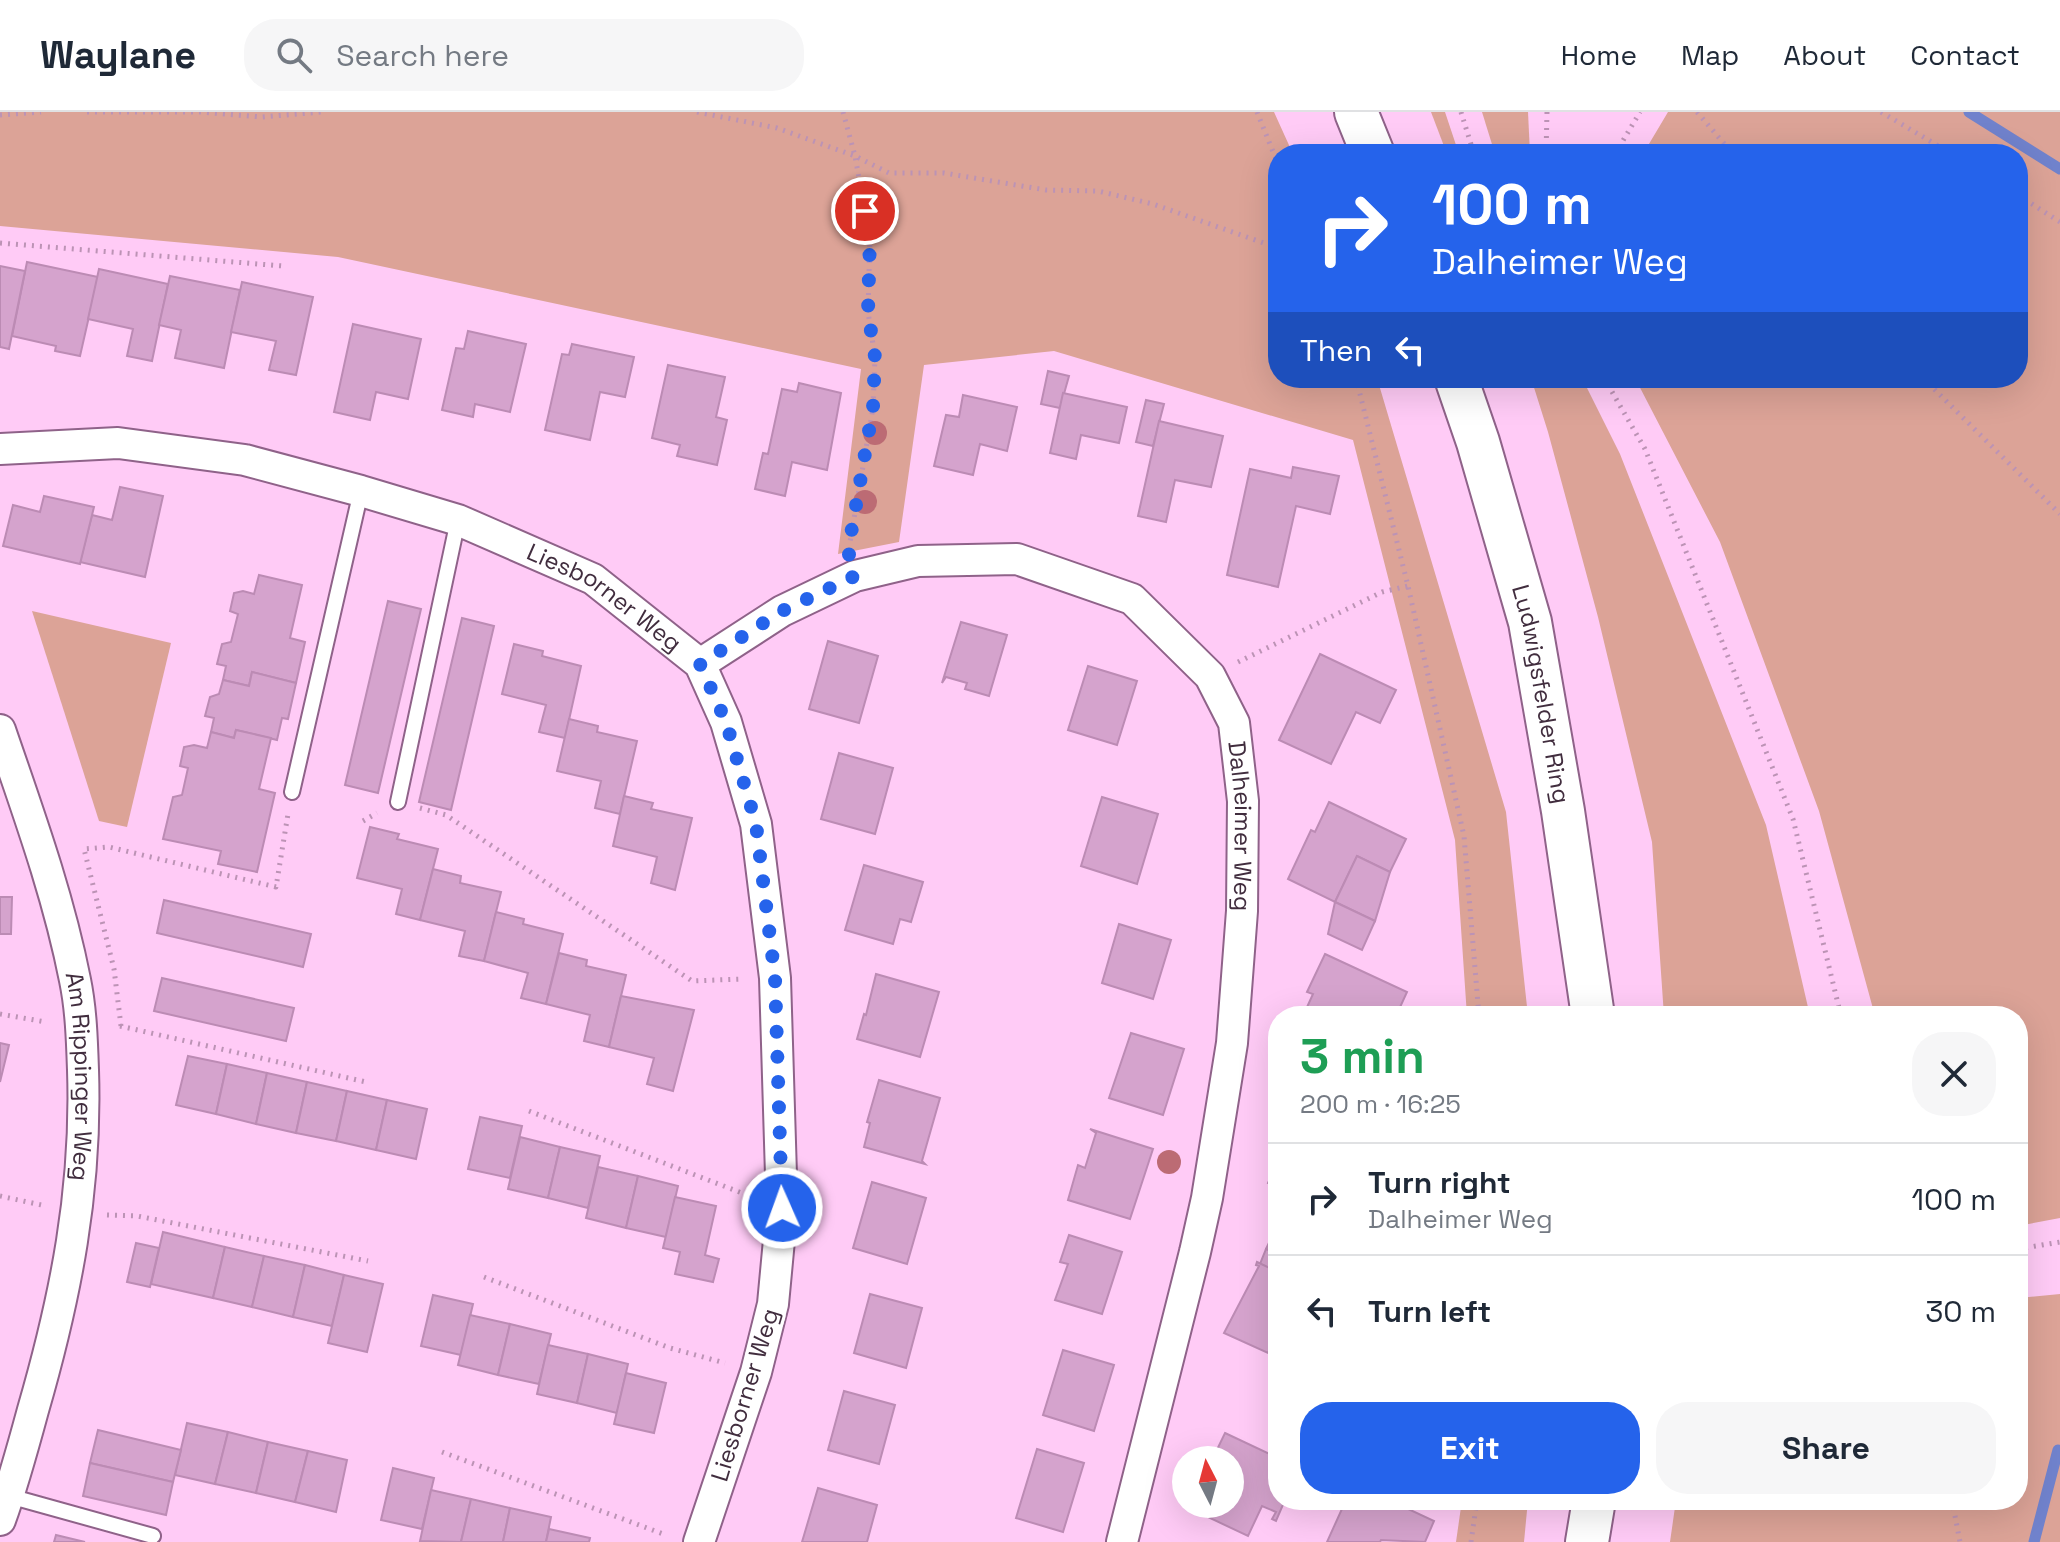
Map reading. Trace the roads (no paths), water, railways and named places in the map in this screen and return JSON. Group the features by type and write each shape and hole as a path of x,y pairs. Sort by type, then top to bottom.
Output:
{"main road":[{"path":"1356,112 1369,144"},
{"name":"Ludwigsfelder Ring","path":"1459,388 1530,622 1563,811 1592,1006"},
{"path":"1587,1542 1592,1510"}],"street":[{"name":"Liesborner Weg","path":"0,449 118,443 245,460 458,520 593,579 700,664 726,722 756,824 775,978 782,1208 773,1304 756,1372 685,1539"},
{"name":"Dalheimer Weg","path":"700,664 782,611 855,576 918,561 1017,559 1132,599 1210,676 1234,723 1243,801 1242,911 1232,1043 1198,1239 1122,1542"},
{"name":"Am Rippinger Weg","path":"0,730 43,856 75,980 82,1027 85,1126 78,1214 65,1291 4,1508"}],"lane":[{"path":"292,792 361,491"},
{"path":"398,802 458,520"},
{"path":"4,1508 153,1536"}],"waterway":[{"path":"1969,112 2020,144"},
{"path":"2028,149 2060,169"},
{"path":"2034,1542 2058,1450"}]}
